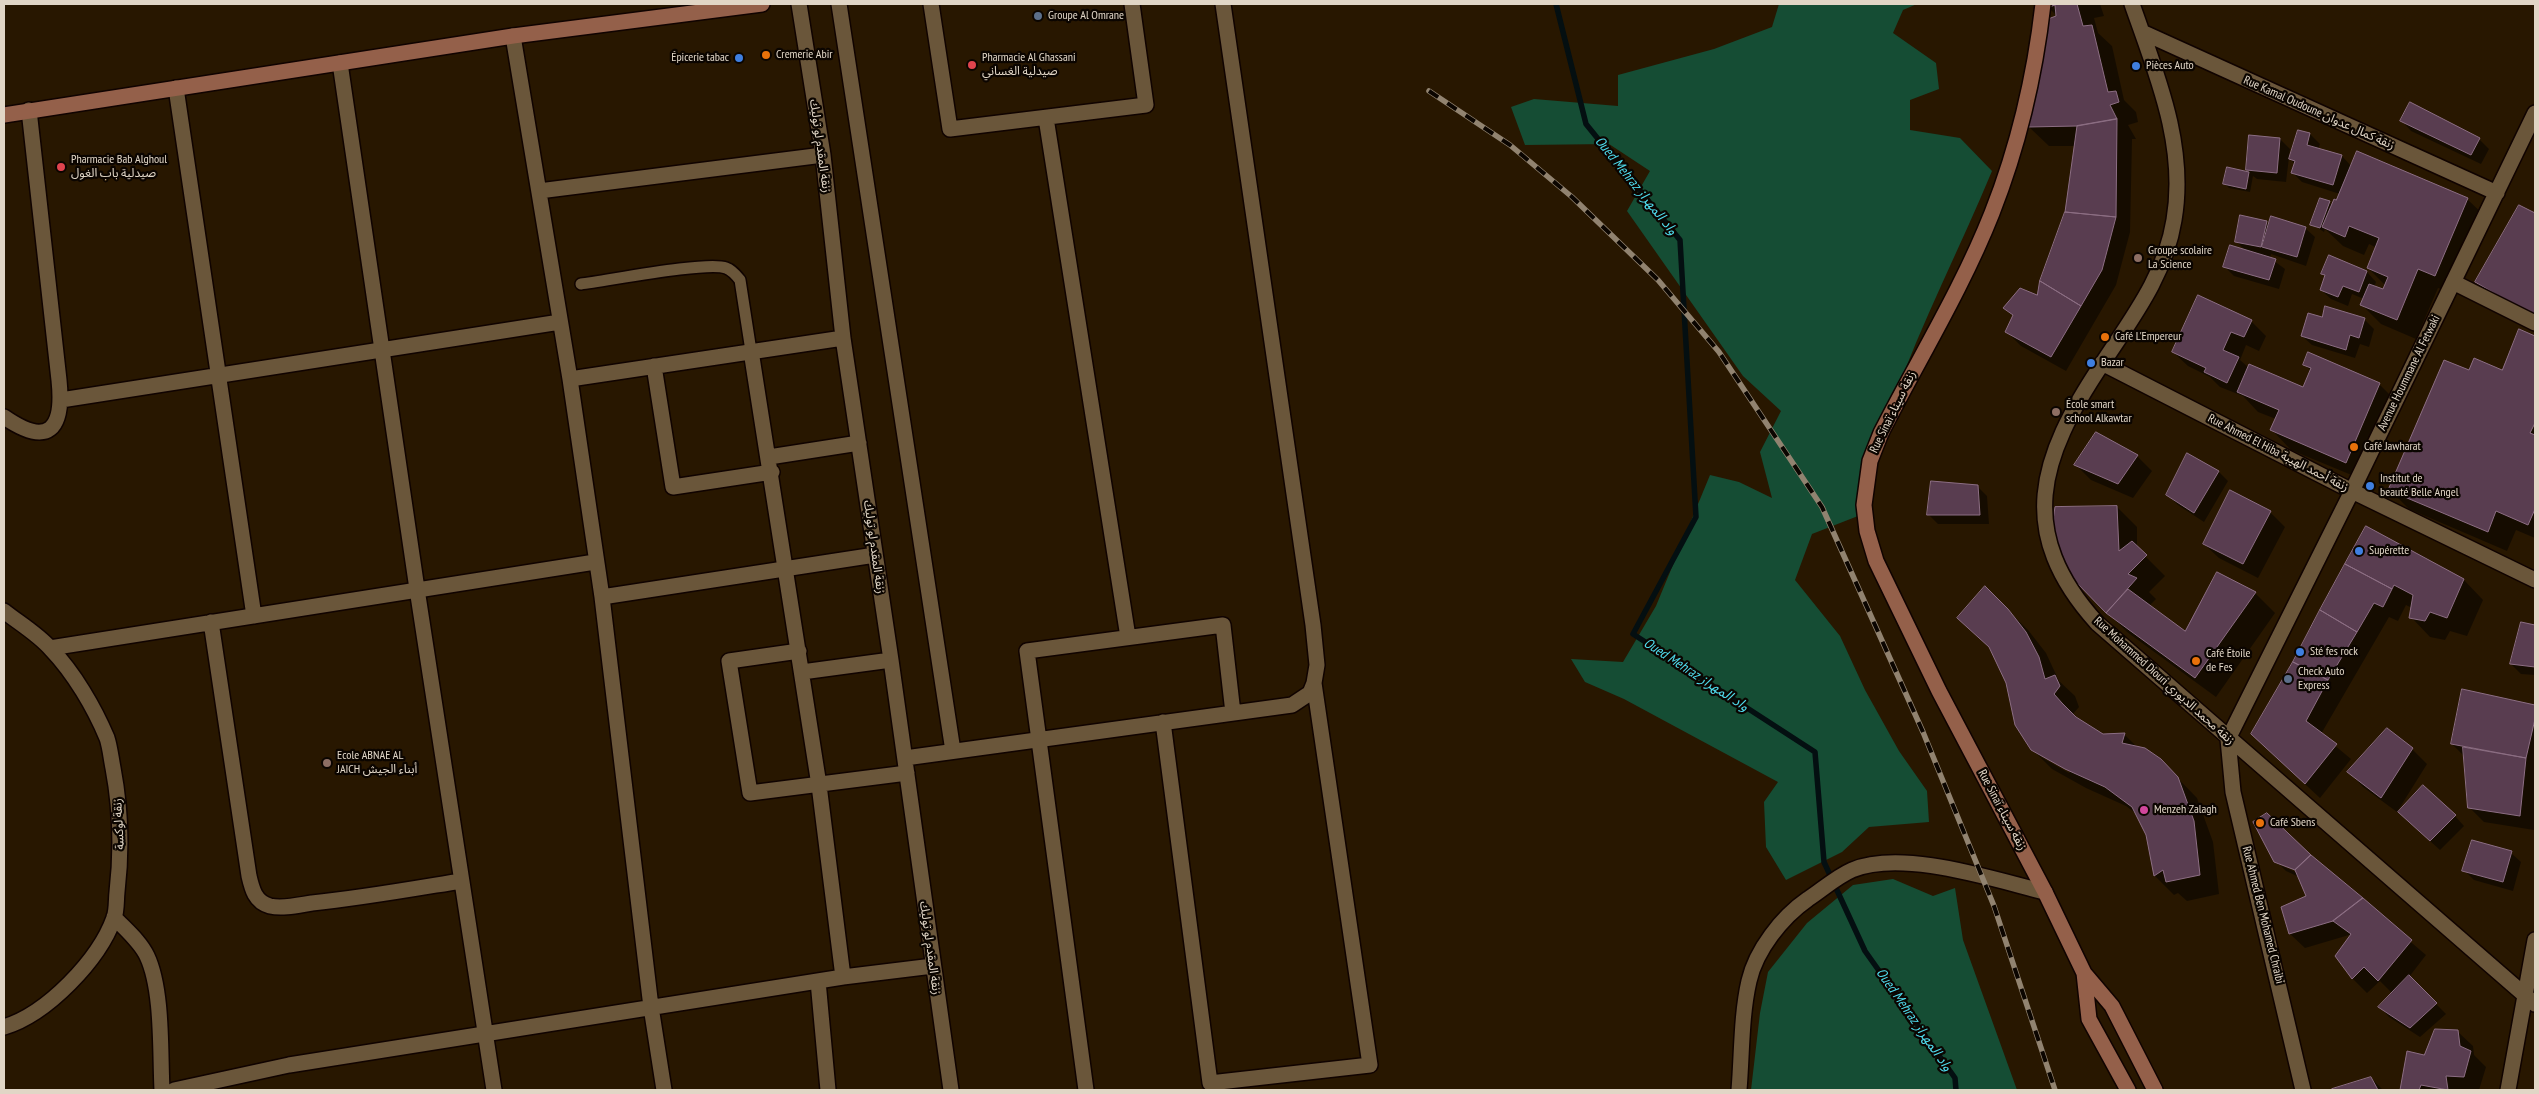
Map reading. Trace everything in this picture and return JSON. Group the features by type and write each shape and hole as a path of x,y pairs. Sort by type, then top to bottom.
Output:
{"street":[{"path":"4,115 513,36 762,4"},
{"name":"زنقة المقدم لو توليك","path":"799,4 823,155 843,338 891,660 951,1090"},
{"path":"839,4 953,751"},
{"path":"930,4 950,129 1146,105 1132,4"},
{"path":"905,758 1292,705 1310,693 1317,665 1313,625 1223,4"},
{"name":"Rue Sinaï زنقة سيناء","path":"2043,4 2027,93 1992,212 1974,254 1882,433 1870,461 1864,506 1867,531 1876,561 1939,691 2045,892 2084,973 2112,1006 2155,1090"},
{"name":"Rue Mohammed Diouri زنقة محمد الديوري","path":"2132,4 2170,116 2176,148 2178,183 2175,220 2166,255 2153,287 2082,394 2060,437 2047,478 2044,511 2048,544 2060,572 2076,600 2097,623 2530,1000"},
{"name":"Rue Kamal Oudoune زنقة كمال عدوان","path":"2142,32 2497,193"},
{"path":"513,36 570,379 595,562 602,597 651,1007 664,1090"},
{"path":"340,63 381,349 494,1090"},
{"path":"176,88 254,616"},
{"path":"4,417 30,432 41,432 57,422 61,400 29,110"},
{"name":"Avenue Hoummane Al Fetwaki","path":"2228,739 2352,491 2535,113"},
{"path":"1046,118 1128,637"},
{"path":"539,191 823,155"},
{"path":"2453,282 2535,323"},
{"path":"61,400 560,322"},
{"path":"570,379 843,338"},
{"path":"752,351 819,785 843,977"},
{"name":"Rue Ahmed El Hiba زنقة أحمد الهيبة","path":"2102,363 2352,491 2535,580"},
{"path":"654,366 673,487 772,472"},
{"path":"769,457 859,443"},
{"path":"602,597 875,555"},
{"path":"50,648 595,562"},
{"name":"زنقة لوكسة","path":"4,611 50,648 75,678 108,740 119,798 122,844 114,917 86,963 38,1011 4,1027"},
{"path":"211,622 249,876 255,894 260,901 270,906 284,907 342,900 461,881"},
{"path":"1086,1090 1027,651 1223,625 1233,713"},
{"path":"799,652 729,661 750,793 907,774"},
{"path":"802,672 891,660"},
{"path":"1163,722 1210,1083 1370,1065 1314,682"},
{"name":"Rue Ahmed Ben Mohamed Chraibi","path":"2228,739 2234,792 2304,1090"},
{"path":"1739,1090 1750,980 1758,959 1793,910 1838,878 1868,865 1888,862 1914,862 2045,892"},
{"path":"114,917 140,945 152,969 159,1014 162,1090"},
{"path":"2508,1090 2529,1022 2535,940"},
{"path":"174,1090 289,1065 843,977 933,966"},
{"name":"Rue Sinaï زنقة سيناء","path":"2084,973 2089,1019 2128,1090"},
{"path":"818,981 828,1090"}],"lane":[{"path":"581,284 702,267 725,268 740,280 752,351"}],"green space":[{"path":"1779,4 1917,4 1903,10 1893,33 1936,63 1939,89 1910,100 1910,130 1960,138 1992,171 1905,370 1884,428 1858,516 1812,534 1795,580 1840,636 1865,690 1899,751 1927,791 1929,822 1869,827 1842,852 1786,880 1766,847 1764,802 1778,782 1624,699 1585,682 1571,659 1623,662 1656,606 1710,475 1739,482 1772,498 1760,452 1781,411 1743,376 1627,211 1650,171 1609,144 1525,145 1511,107 1534,99 1618,106 1618,75 1714,49 1772,27"},
{"path":"1893,879 1933,896 1955,888 1963,940 2017,1090 1751,1090 1760,1013 1768,972 1807,923 1853,885"}],"building":[{"path":"2047,4 2077,4 2083,26 2092,25 2108,92 2116,91 2119,102 2110,105 2117,119 2077,126 2028,127 2048,19 2056,16 2055,5 2047,8"},
{"path":"2410,102 2480,138 2471,155 2400,121"},
{"path":"2117,119 2116,217 2065,212 2077,126"},
{"path":"2298,130 2310,133 2307,145 2342,155 2333,185 2291,173 2295,161 2289,159"},
{"path":"2249,135 2280,138 2277,173 2246,170"},
{"path":"2357,151 2468,198 2435,276 2418,269 2397,320 2360,305 2369,284 2383,289 2388,277 2367,268 2379,238 2349,226 2345,237 2322,227"},
{"path":"2227,167 2249,172 2246,189 2223,184"},
{"path":"2320,198 2330,201 2320,228 2310,225"},
{"path":"2519,205 2535,213 2535,317 2475,282"},
{"path":"2065,212 2116,217 2102,270 2081,306 2040,281"},
{"path":"2240,215 2267,221 2261,247 2235,242"},
{"path":"2271,216 2306,227 2297,257 2262,247"},
{"path":"2230,245 2276,259 2269,280 2223,267"},
{"path":"2329,255 2367,271 2359,292 2343,286 2338,297 2320,290 2325,275 2321,274"},
{"path":"2040,281 2081,306 2051,357 2005,332 2013,315 2003,308 2020,288 2037,295"},
{"path":"2198,295 2252,320 2244,337 2231,332 2223,350 2239,357 2227,383 2204,372 2206,368 2172,352"},
{"path":"2325,306 2365,318 2359,338 2350,335 2346,350 2301,336 2308,313 2322,317"},
{"path":"2519,329 2535,336 2535,423 2530,433 2535,435 2535,509 2528,525 2496,511 2488,532 2388,490 2444,360 2469,370 2474,358 2502,370"},
{"path":"2308,352 2380,383 2346,463 2270,430 2279,410 2237,392 2249,364 2303,387 2311,368 2303,365"},
{"path":"2096,432 2138,455 2118,484 2074,465"},
{"path":"2187,453 2219,471 2194,513 2166,495"},
{"path":"1931,481 1978,485 1980,515 1927,515"},
{"path":"2230,490 2271,511 2243,564 2203,544"},
{"path":"2117,506 2119,551 2132,541 2147,555 2128,574 2137,578 2106,613 2075,581 2061,556 2052,526 2055,507"},
{"path":"2366,526 2464,579 2447,618 2430,612 2425,621 2409,618 2413,595 2394,585 2392,589 2345,564"},
{"path":"2345,564 2392,589 2383,607 2374,603 2357,632 2320,610"},
{"path":"2217,572 2256,592 2195,678 2106,613 2128,589 2185,631"},
{"path":"1985,586 2008,609 2026,632 2039,657 2045,679 2055,675 2060,686 2054,694 2076,717 2103,734 2125,733 2122,743 2145,748 2161,759 2178,777 2194,821 2200,875 2166,882 2163,870 2154,876 2146,835 2132,807 2105,787 2065,769 2031,750 2015,725 2006,683 1989,647 1957,618"},
{"path":"2320,610 2357,632 2328,680 2293,662"},
{"path":"2521,622 2535,625 2535,667 2510,664"},
{"path":"2293,662 2328,680 2306,721 2337,744 2305,784 2251,734"},
{"path":"2462,689 2535,705 2535,719 2526,758 2451,744"},
{"path":"2387,728 2413,748 2381,798 2347,772"},
{"path":"2463,747 2526,758 2520,816 2468,808"},
{"path":"2423,785 2456,815 2430,841 2398,812"},
{"path":"2267,813 2311,855 2295,870 2274,862 2253,822"},
{"path":"2472,840 2512,851 2503,882 2462,871"},
{"path":"2311,855 2363,898 2333,921 2289,934 2281,907 2306,896 2295,870"},
{"path":"2363,898 2412,940 2378,981 2364,967 2352,979 2335,956 2351,934 2333,921"},
{"path":"2409,975 2437,1003 2410,1028 2378,1007"},
{"path":"2435,1029 2458,1030 2460,1046 2471,1051 2464,1077 2446,1076 2448,1090 2421,1085 2419,1090 2400,1090 2407,1051 2424,1055"},
{"path":"2371,1077 2378,1090 2332,1089"}],"waterway":[{"name":"Oued Mehraz واد المهراز","path":"1556,4 1586,124 1680,240 1696,517 1633,634 1815,752 1824,862 1865,951 1955,1078 1956,1090"}],"railway":[{"path":"1429,91 1510,145 1572,197 1658,280 1719,352 1822,507 1923,732 1994,906 2055,1090"}],"place":[{"name":"Groupe Al Omrane","path":"1038,16"},
{"name":"Cremerie Abir","path":"766,55"},
{"name":"Épicerie tabac","path":"739,58"},
{"name":"Pharmacie Al Ghassani صيدلية الغساني","path":"972,65"},
{"name":"Pièces Auto","path":"2136,66"},
{"name":"Pharmacie Bab Alghoul صيدلية باب الغول","path":"61,167"},
{"name":"Groupe scolaire La Science","path":"2138,258"},
{"name":"Café L'Empereur","path":"2105,337"},
{"name":"Bazar","path":"2091,363"},
{"name":"École smart school Alkawtar","path":"2056,412"},
{"name":"Café Jawharat","path":"2354,447"},
{"name":"Institut de beauté Belle Angel","path":"2370,486"},
{"name":"Supérette","path":"2359,551"},
{"name":"Sté fes rock","path":"2300,652"},
{"name":"Café Étoile de Fes","path":"2196,661"},
{"name":"Check Auto Express","path":"2288,679"},
{"name":"Ecole ABNAE AL JAICH أبناء الجيش","path":"327,763"},
{"name":"Menzeh Zalagh","path":"2144,810"},
{"name":"Café Sbens","path":"2260,823"}]}
